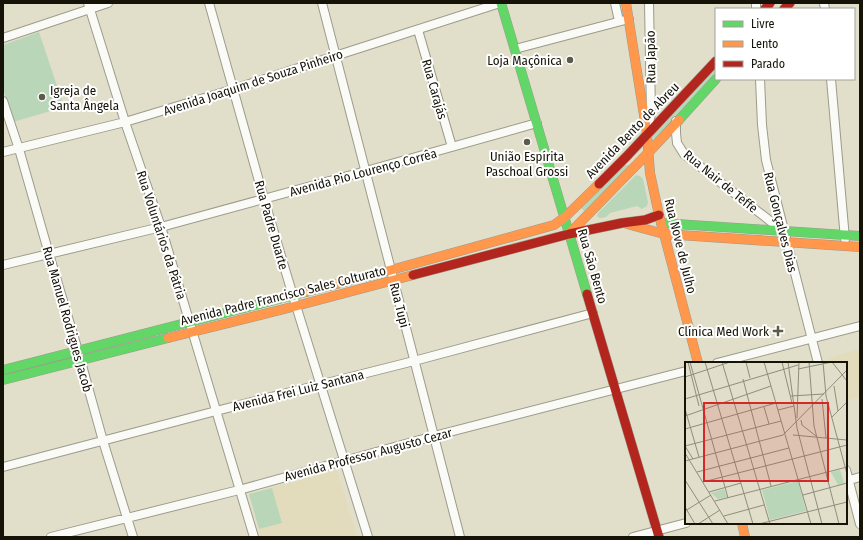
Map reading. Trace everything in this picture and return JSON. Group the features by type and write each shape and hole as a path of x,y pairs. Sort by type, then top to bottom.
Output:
{"main road":[{"name":"Rua São Bento","path":"501,3 516,49 658,534"},
{"name":"Rua Nove de Julho","path":"626,3 647,134 650,173 660,219 698,362"},
{"name":"Avenida Bento de Abreu","path":"565,217 627,156 715,62"},
{"name":"Avenida Bento de Abreu","path":"569,234 649,152 715,80"},
{"path":"627,156 636,165 650,173"},
{"name":"Avenida Padre Francisco Sales Colturato","path":"3,380 79,355 189,322 293,296 542,229 554,225 565,217"},
{"name":"Avenida Padre Francisco Sales Colturato","path":"3,370 192,332 569,234 652,218 660,219"},
{"path":"660,219 783,231 860,236"},
{"path":"622,223 664,234 860,247"},
{"path":"742,524 746,537"}],"street":[{"path":"3,38 89,6 108,3"},
{"name":"Rua Padre Duarte","path":"209,3 264,199 368,537"},
{"name":"Rua Tupi","path":"322,3 460,537"},
{"name":"Avenida Joaquim de Souza Pinheiro","path":"3,152 125,122 234,90 501,3"},
{"path":"615,3 619,21"},
{"name":"Rua Japão","path":"647,134 651,114 650,3"},
{"name":"Rua Voluntários da Pátria","path":"89,6 125,122 161,228 254,537"},
{"path":"516,49 629,19"},
{"name":"Rua Carajás","path":"418,30 452,147"},
{"name":"Rua Gonçalves Dias","path":"760,80 762,125 766,160 818,362"},
{"path":"831,80 847,246"},
{"name":"Rua Manuel Rodrigues Jacob","path":"3,101 19,149 103,441 133,537"},
{"name":"Rua Nair de Teffe","path":"676,121 677,143 684,154 783,231"},
{"name":"Avenida Pio Lourenço Corrêa","path":"3,265 161,228 366,172 537,123"},
{"name":"Avenida Frei Luiz Santana","path":"3,467 414,361 593,313"},
{"path":"722,362 860,326"},
{"name":"Avenida Professor Augusto Cezar","path":"51,537 239,490 434,436 685,371"},
{"path":"860,477 847,480 860,524"},
{"path":"632,537 658,534 685,523"}],"shaded area":[{"path":"860,349 860,397 847,401 847,362 829,362 828,358"},
{"path":"337,470 357,537 261,537 249,494"}],"green space":[{"path":"39,32 64,107 13,122 3,88 3,45"},
{"path":"715,69 715,78 654,140 653,135"},
{"path":"623,165 631,166 586,213 581,208"},
{"path":"636,175 643,179 648,202 647,206 642,209 637,206 610,213 606,217 599,218 597,216 598,213"},
{"path":"272,488 282,523 259,529 249,494"}],"traffic: fast":[{"path":"501,3 587,294"},
{"path":"679,120 715,80"},
{"path":"661,223 860,236"},
{"path":"3,370 306,292"},
{"path":"3,380 168,338"}],"traffic: slow":[{"path":"626,3 647,134 650,173 659,215 698,362"},
{"path":"569,234 679,120"},
{"path":"306,292 554,225 565,217 599,184"},
{"path":"627,224 664,234 860,247"},
{"path":"168,338 413,275"},
{"path":"742,524 745,537"}],"traffic: jam":[{"path":"766,8 770,3"},
{"path":"785,8 790,3"},
{"path":"599,184 715,62"},
{"path":"413,275 569,234 622,223 645,220 659,215"},
{"path":"587,294 659,537"}],"place":[{"name":"Loja Maçônica","path":"570,60"},
{"name":"Igreja de Santa Ângela","path":"42,97"},
{"name":"União Espírita Paschoal Grossi","path":"527,142"},
{"name":"Clínica Med Work","path":"778,331"}]}
